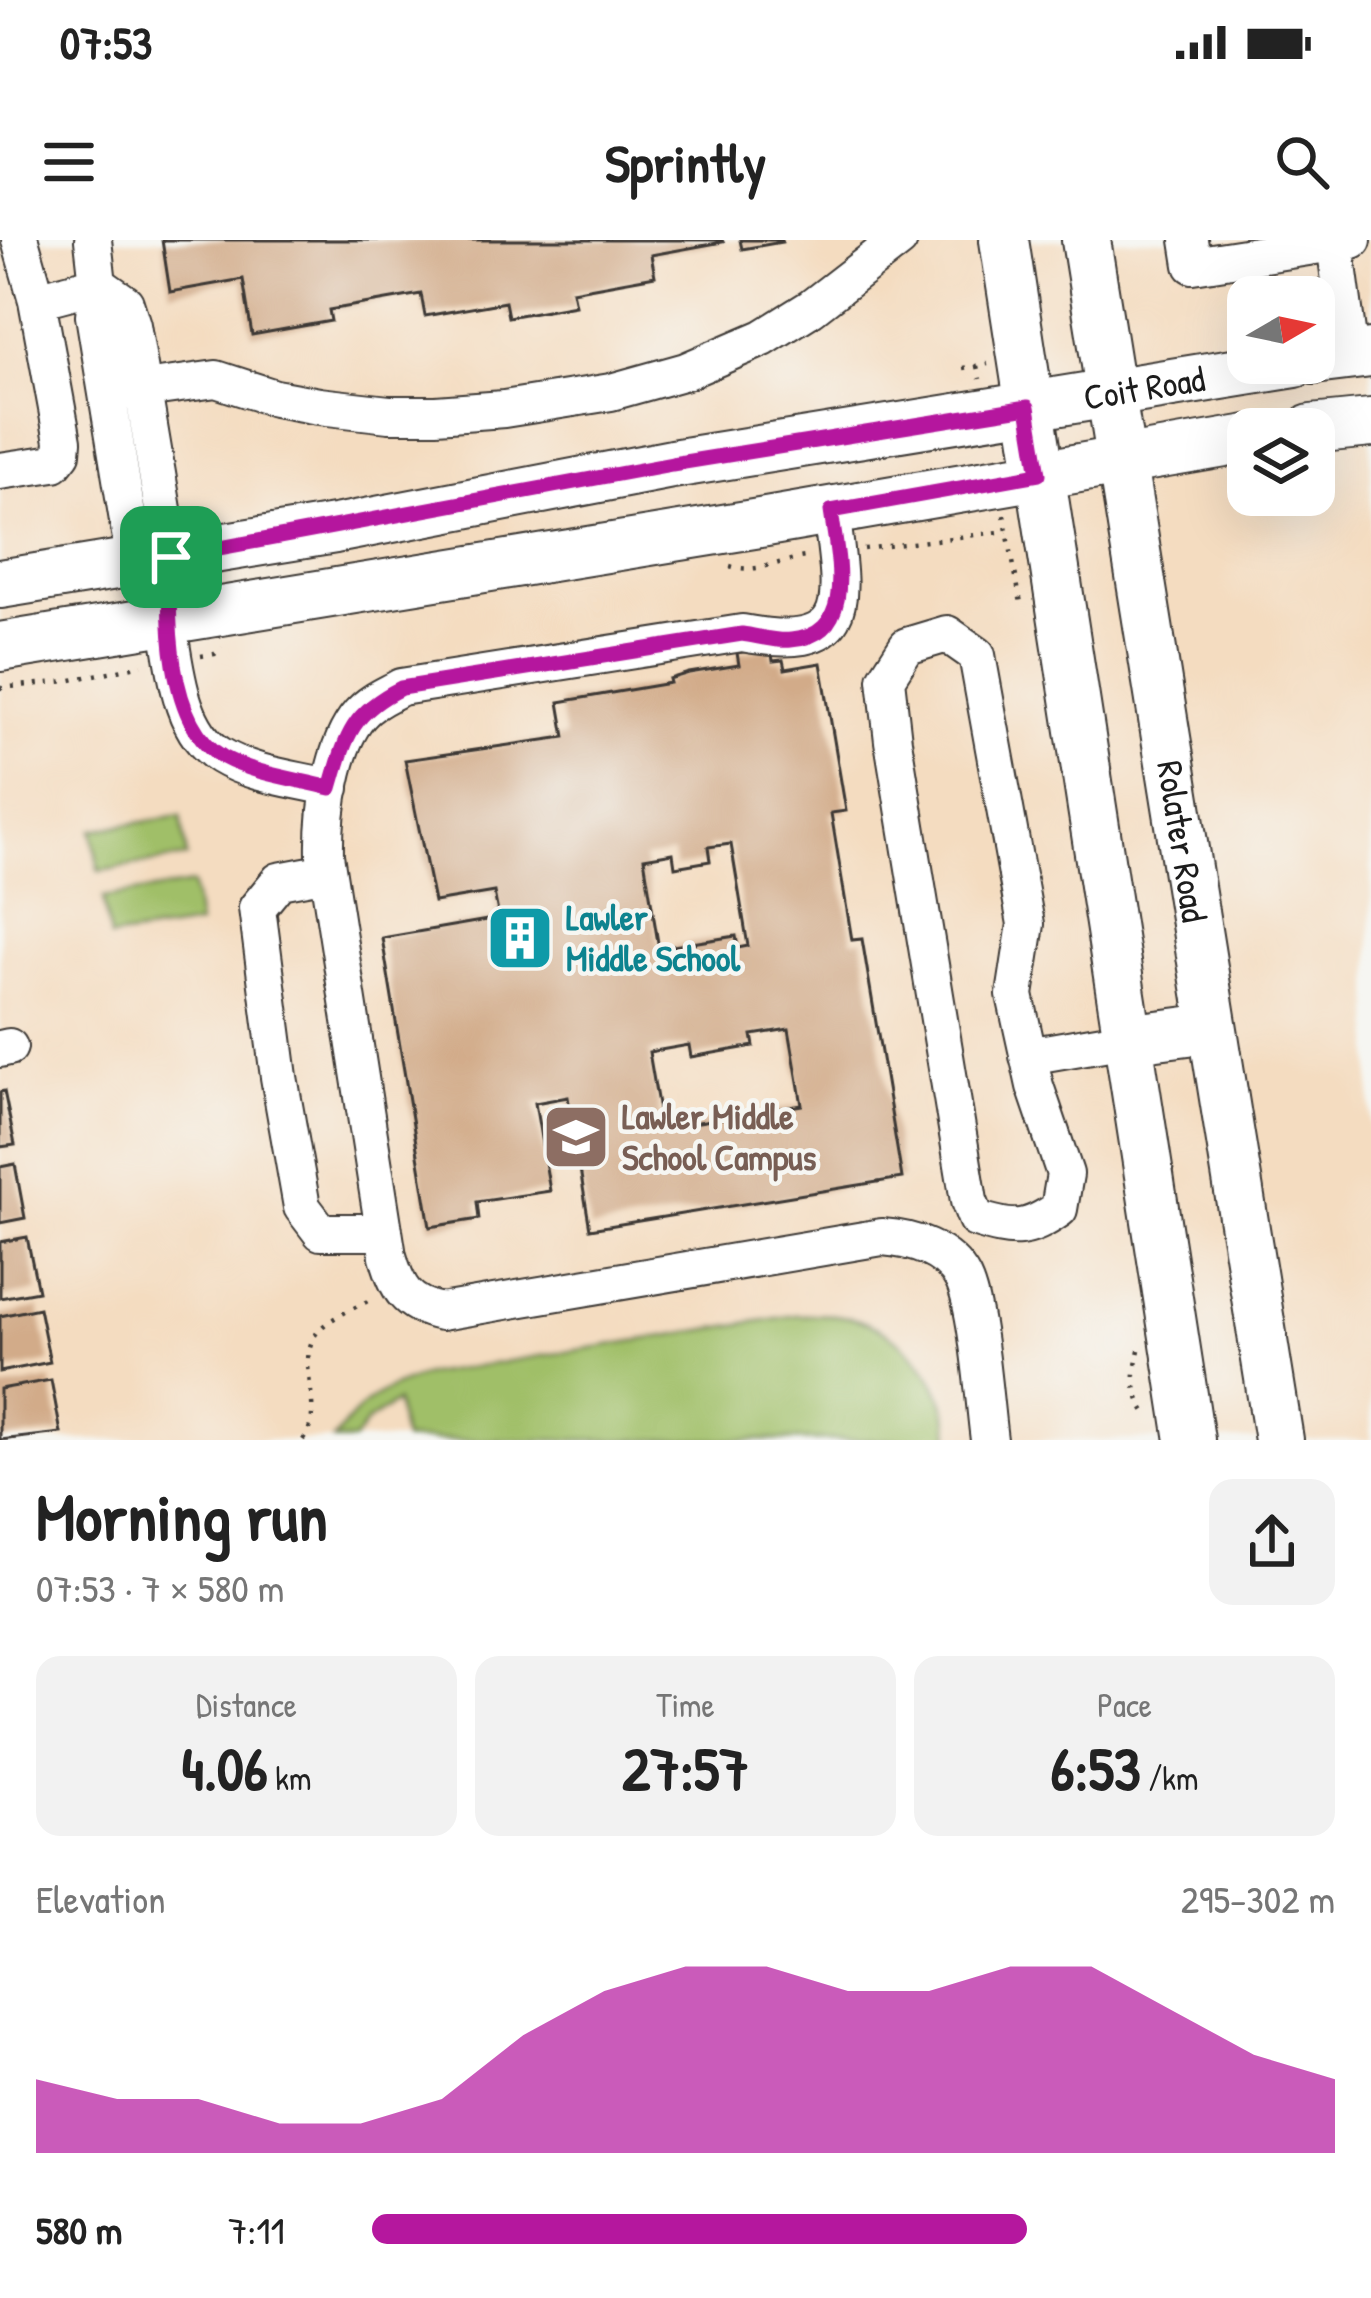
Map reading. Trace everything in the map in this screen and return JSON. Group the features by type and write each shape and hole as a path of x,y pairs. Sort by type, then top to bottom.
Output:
{"main road":[{"path":"1004,240 1190,1440"},
{"name":"Rolater Road","path":"1086,240 1279,1440"},
{"name":"Coit Road","path":"0,584 672,464 1227,374"},
{"path":"1335,427 1371,423"},
{"name":"Coit Road","path":"0,646 180,645 831,511 1227,442"},
{"path":"153,560 180,645"},
{"path":"1126,1039 1211,1028"}],"lane":[{"path":"0,471 53,463 62,453 37,300 20,240"},
{"path":"93,240 98,284 125,303 128,311 126,391 153,560"},
{"path":"126,391 223,379 275,398 389,414 483,412 610,392 686,371 763,338 811,308 899,240"},
{"path":"1190,240 1193,265 1344,241 1345,356"},
{"path":"37,300 98,284"},
{"path":"831,511 840,582 837,605 827,624 813,636 788,641 742,634 401,688 359,715 344,742 324,813 327,872 384,1232 396,1286 408,1300 441,1312 882,1238 908,1239 941,1255 962,1278 989,1440"},
{"path":"947,634 977,655 1026,924 1015,994 1028,1056 1065,1174 1059,1209 1034,1226 1005,1229 976,1219 969,1201 886,679 907,646 947,634"},
{"path":"180,645 188,717 220,756 331,788"},
{"path":"327,872 279,881 257,908 279,1077 302,1208 321,1232 384,1232"},
{"path":"1028,1056 1126,1039"}],"path":[{"path":"963,368 977,366"},
{"path":"0,688 67,682 180,645"},
{"path":"303,1440 314,1421 307,1352 312,1340 325,1324 396,1286"}],"green space":[{"path":"181,816 187,857 99,871 92,830"},
{"path":"192,884 198,925 110,938 103,898"},
{"path":"796,1315 857,1320 898,1341 930,1375 948,1417 950,1440 403,1440 396,1402 367,1422 354,1440 333,1440 374,1397 429,1374"}],"building":[{"path":"162,240 723,242 651,255 655,276 572,291 575,305 508,317 505,302 425,316 421,294 329,310 331,321 252,335 243,279 170,292"},
{"path":"740,240 782,240 782,242 742,249"},
{"name":"Lawler Middle School","path":"771,647 773,661 783,660 785,669 821,663 846,811 831,813 852,940 862,939 902,1178 590,1229 568,1097 535,1103 550,1191 477,1202 479,1219 430,1227 382,938 499,918 494,892 434,902 405,760 565,737 559,702 670,683 669,679 689,673 739,665 737,653","holes":["731,844 748,946 738,948 736,936 673,946 675,959 661,961 644,858 673,853 675,867 710,861 708,847","789,1029 802,1105 662,1128 649,1052 689,1045 691,1057 754,1046 752,1035"]},
{"path":"4,1091 15,1145 0,1147 0,1092"},
{"path":"15,1164 25,1218 0,1223 0,1167"},
{"path":"27,1237 38,1291 0,1298 0,1242"},
{"path":"39,1308 50,1362 0,1372 0,1316"},
{"path":"51,1380 61,1433 0,1440 0,1389"}],"place":[{"name":"Lawler Middle School","path":"520,938"},
{"name":"Lawler Middle School Campus","path":"576,1137"}],"route":[{"path":"1028,407 1039,474 831,511 840,582 837,605 827,624 813,636 788,641 742,634 401,688 359,715 344,742 331,788 220,756 197,730 188,717 167,618 171,557 672,464 1028,407"}]}
